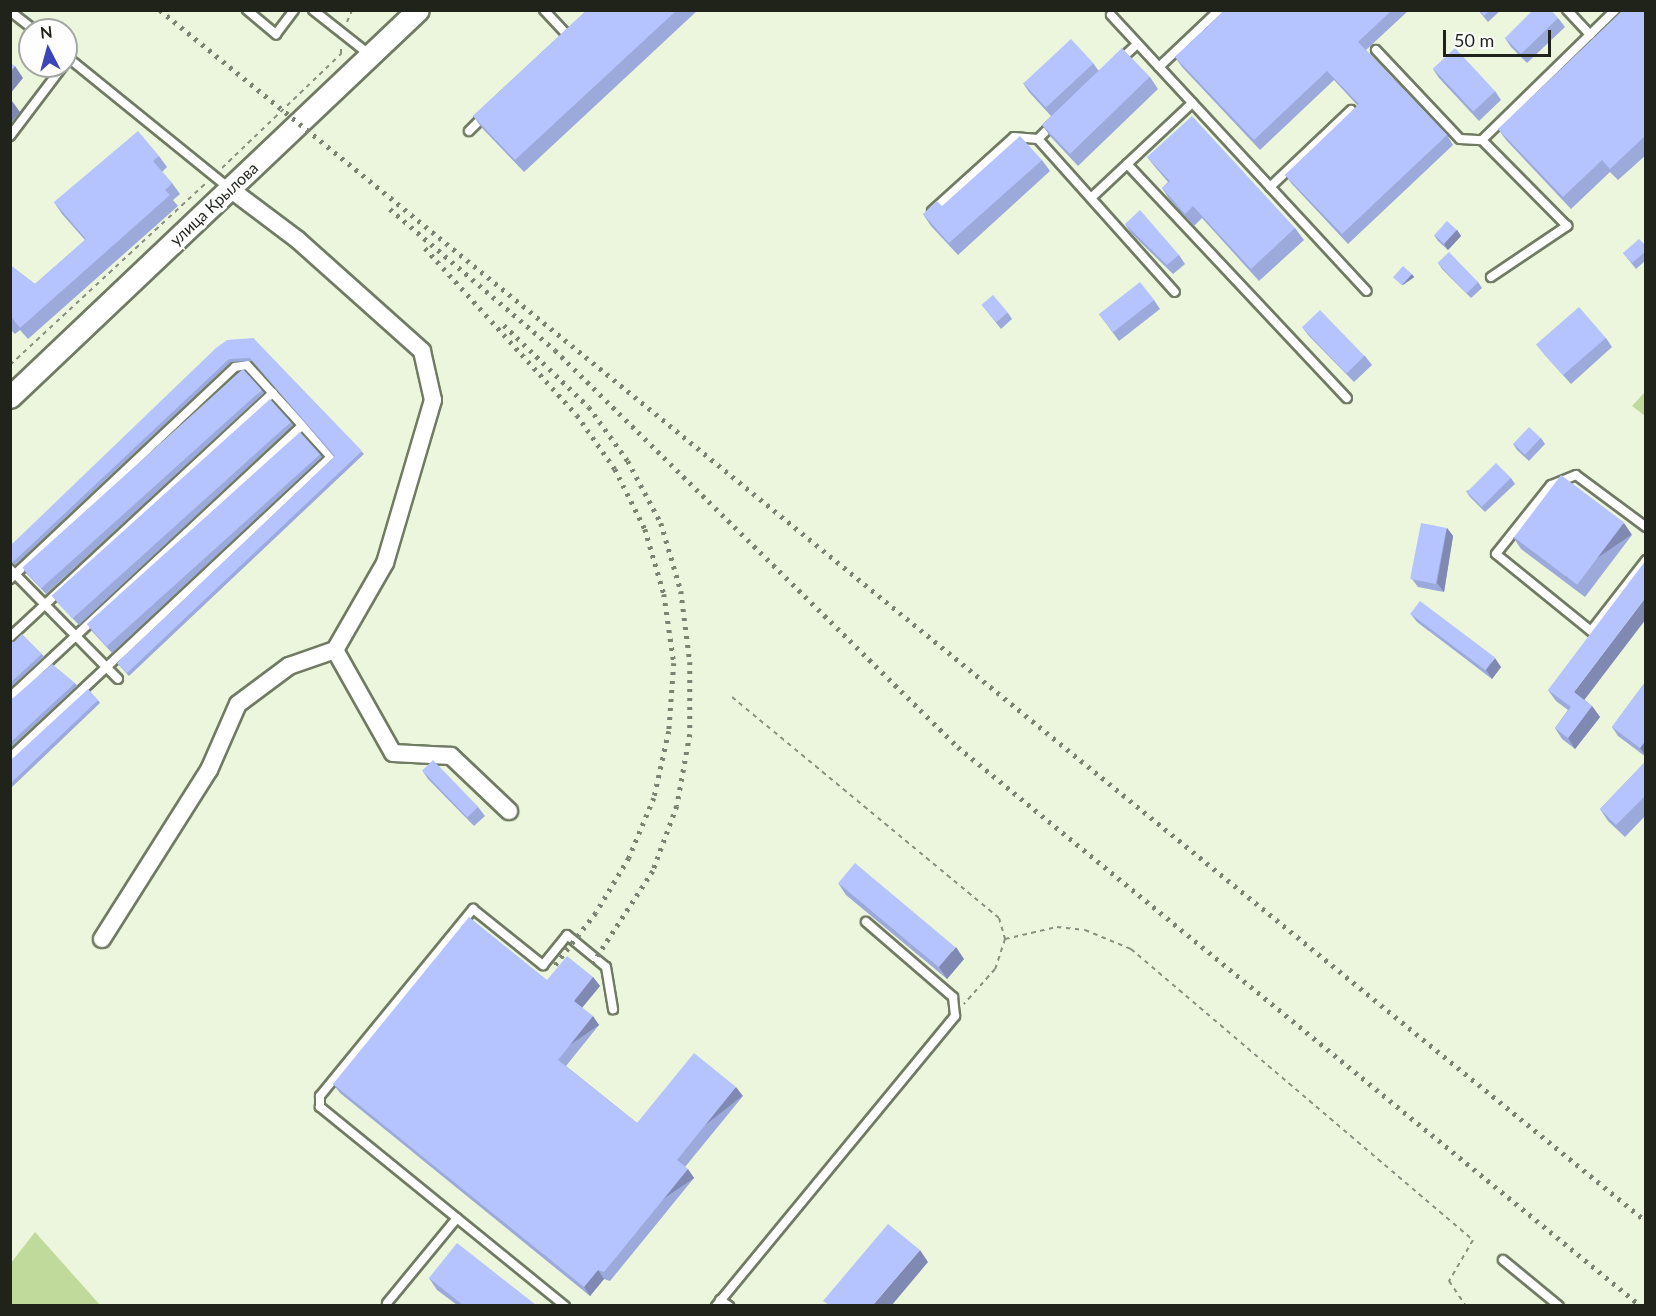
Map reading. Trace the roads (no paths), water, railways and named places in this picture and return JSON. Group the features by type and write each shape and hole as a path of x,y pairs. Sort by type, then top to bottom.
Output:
{"street":[{"name":"улица Крылова","path":"10,397 418,10"},
{"path":"102,939 209,770 238,704 289,666 335,650 385,563 422,446 433,400 431,373 422,351 376,308 230,189"},
{"path":"335,650 393,753 452,756 509,811"}],"lane":[{"path":"247,10 276,34 294,10"},
{"path":"313,10 370,56"},
{"path":"544,10 572,33 560,44"},
{"path":"1159,67 1219,10"},
{"path":"1567,10 1590,35"},
{"path":"1482,140 1615,10"},
{"path":"1111,15 1367,291"},
{"path":"1112,67 1137,44"},
{"path":"1376,50 1460,139 1482,140 1567,226 1491,277"},
{"path":"78,70 230,189"},
{"path":"10,136 53,78"},
{"path":"1091,198 1192,103"},
{"path":"469,131 494,107"},
{"path":"1270,187 1350,110"},
{"path":"1038,139 1063,115"},
{"path":"927,216 1014,137 1038,139 1175,292"},
{"path":"1127,165 1347,398"},
{"path":"10,757 106,667 331,457 247,365 235,367 12,574 45,604 106,667 118,679"},
{"path":"10,637 273,393"},
{"path":"10,697 303,425"},
{"path":"1646,527 1576,475 1551,486 1496,554 1591,631 1646,560"},
{"path":"565,1305 320,1107 320,1096 473,909 543,965 567,935 606,967 613,1009"},
{"path":"729,1305 718,1303 955,1016 953,997 866,922"},
{"path":"387,1303 456,1218"},
{"path":"1503,1260 1559,1305"}],"railway":[{"path":"160,10 1646,1221"},
{"path":"390,209 555,350 958,747 1641,1306"},
{"path":"425,248 577,415 615,469 645,529 664,594 674,663 669,731 654,798 629,858 596,913 554,967"},
{"path":"504,325 589,407 628,461 661,523 681,591 690,662 690,734 677,806 653,871 593,963"}]}
